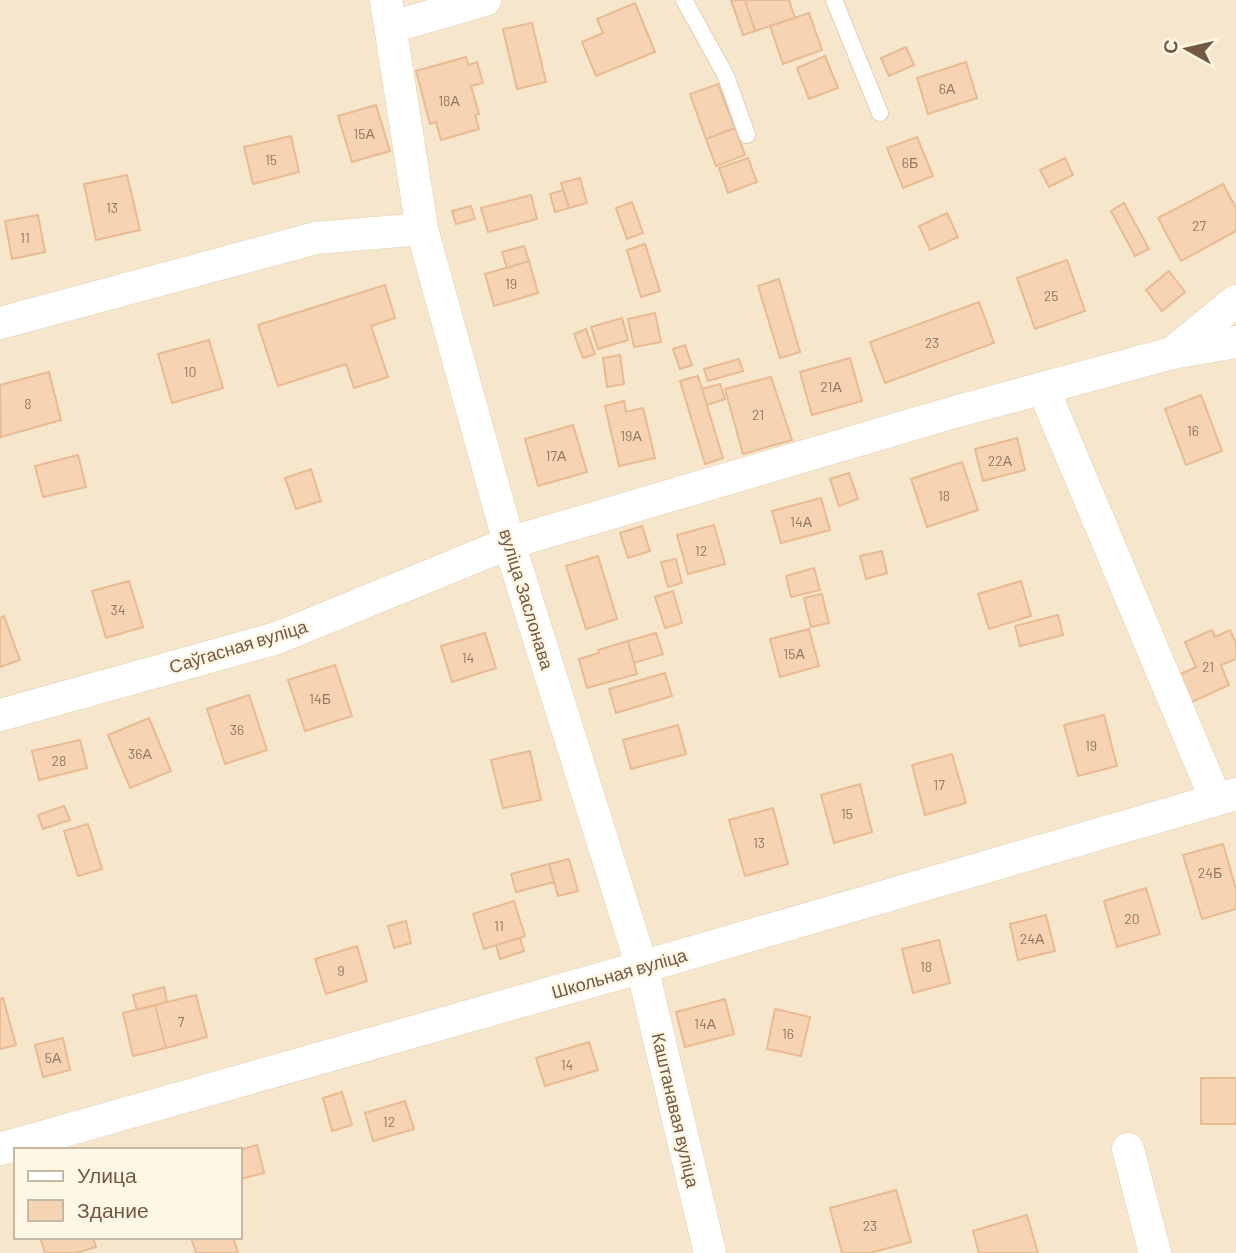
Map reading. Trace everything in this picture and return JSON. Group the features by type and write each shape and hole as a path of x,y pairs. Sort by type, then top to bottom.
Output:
{"street":[{"path":"389,14 485,0"},
{"name":"вуліца Заслонава","path":"389,14 422,229 509,543 642,967"},
{"path":"0,323 316,238 422,229"},
{"path":"1172,353 1236,302"},
{"name":"Саўгасная вуліца","path":"0,715 278,638 509,543 1043,388 1172,353 1236,342"},
{"path":"1043,388 1226,797"},
{"name":"Школьная вуліца","path":"0,1149 642,967 1226,797"},
{"name":"Каштанавая вуліца","path":"642,967 710,1253"},
{"path":"1128,1149 1155,1253"}],"lane":[{"path":"684,0 726,76 747,135"},
{"path":"834,0 880,113"}],"shaded area":[{"path":"0,0 1236,0 1236,1253 0,1253"}],"building":[{"path":"731,0 745,0 755,31 743,35"},
{"path":"745,0 789,0 795,18 755,31"},
{"path":"635,3 655,52 596,76 582,42 603,33 597,19"},
{"path":"809,13 822,50 783,64 770,26"},
{"path":"532,23 546,82 517,89 503,29"},
{"path":"906,47 914,65 889,76 881,58"},
{"path":"825,56 838,88 809,99 797,68"},
{"path":"466,57 468,65 477,62 483,83 471,86 479,114 475,115 479,129 441,140 436,122 430,124 416,71"},
{"path":"966,62 977,98 928,114 917,78"},
{"path":"718,84 735,128 706,139 690,94"},
{"path":"376,105 390,151 352,162 338,116"},
{"path":"735,128 745,155 716,166 706,139"},
{"path":"291,136 299,172 253,184 244,147"},
{"path":"917,137 933,176 903,188 887,148"},
{"path":"748,158 757,182 728,193 719,168"},
{"path":"1065,158 1073,175 1049,187 1040,170"},
{"path":"127,175 140,230 96,240 84,184"},
{"path":"580,178 587,203 569,208 561,183"},
{"path":"1223,184 1236,208 1236,231 1181,261 1158,218"},
{"path":"563,190 569,208 555,212 550,194"},
{"path":"531,195 537,219 488,232 481,208"},
{"path":"632,202 643,233 627,239 616,208"},
{"path":"1124,203 1149,249 1135,256 1111,211"},
{"path":"471,206 475,219 456,224 452,211"},
{"path":"947,213 958,237 930,250 919,226"},
{"path":"38,215 45,252 12,259 5,221"},
{"path":"645,244 660,291 641,297 627,250"},
{"path":"524,246 529,261 507,268 502,252"},
{"path":"1067,260 1085,311 1035,329 1017,278"},
{"path":"529,261 538,293 494,306 485,274"},
{"path":"1169,271 1185,292 1162,311 1146,290"},
{"path":"779,279 800,352 780,358 758,286"},
{"path":"385,285 395,318 371,326 388,377 354,388 346,364 278,386 258,325"},
{"path":"979,302 994,343 885,383 870,342"},
{"path":"655,313 661,342 634,347 628,319"},
{"path":"622,318 628,340 598,349 591,327"},
{"path":"586,329 595,354 583,358 574,334"},
{"path":"209,340 223,388 172,403 158,354"},
{"path":"685,345 692,365 680,369 673,349"},
{"path":"620,355 624,384 607,387 603,358"},
{"path":"850,358 862,401 812,415 800,372"},
{"path":"739,359 743,371 708,381 704,369"},
{"path":"49,372 61,420 1,437 0,385"},
{"path":"698,376 723,458 705,464 680,381"},
{"path":"771,377 792,440 743,454 725,389"},
{"path":"720,384 725,399 707,405 702,389"},
{"path":"1201,395 1222,451 1186,465 1165,409"},
{"path":"624,401 626,412 643,408 655,458 619,466 605,406"},
{"path":"573,425 587,472 538,486 525,439"},
{"path":"1017,438 1025,470 983,481 975,449"},
{"path":"78,455 86,487 43,497 35,466"},
{"path":"962,462 978,510 927,527 911,479"},
{"path":"311,469 321,501 296,509 285,478"},
{"path":"849,473 858,499 839,506 830,479"},
{"path":"821,498 830,530 781,543 772,511"},
{"path":"714,525 725,564 688,574 677,535"},
{"path":"642,526 650,551 628,558 620,533"},
{"path":"882,551 887,573 866,579 860,556"},
{"path":"598,556 617,619 586,629 566,566"},
{"path":"676,559 682,583 668,587 661,562"},
{"path":"814,568 820,590 791,597 786,576"},
{"path":"129,581 143,627 106,638 92,591"},
{"path":"1021,581 1031,616 989,629 978,594"},
{"path":"673,591 682,623 665,628 655,597"},
{"path":"822,594 829,623 811,627 804,598"},
{"path":"1058,615 1063,635 1020,646 1015,626"},
{"path":"4,616 20,660 0,667 0,618"},
{"path":"809,629 819,666 780,677 770,639"},
{"path":"1212,630 1215,637 1230,630 1236,643 1236,659 1221,665 1229,685 1190,703 1178,675 1196,667 1185,642"},
{"path":"485,633 496,668 452,682 441,646"},
{"path":"656,633 663,654 634,663 628,641"},
{"path":"628,641 637,674 587,688 579,659"},
{"path":"335,665 352,716 305,731 288,680"},
{"path":"665,673 672,696 616,713 609,689"},
{"path":"249,695 267,750 225,764 207,709"},
{"path":"1104,715 1117,766 1078,776 1064,725"},
{"path":"149,718 171,771 130,788 108,735"},
{"path":"678,725 686,754 631,769 623,740"},
{"path":"80,740 87,768 39,780 32,751"},
{"path":"530,751 541,800 503,808 491,760"},
{"path":"952,754 966,803 925,815 912,765"},
{"path":"860,784 872,832 834,843 821,795"},
{"path":"64,806 70,820 43,829 38,815"},
{"path":"773,808 788,864 745,876 729,820"},
{"path":"88,824 102,869 78,876 64,831"},
{"path":"1223,844 1236,889 1236,909 1202,919 1183,855"},
{"path":"569,859 578,891 558,896 549,864"},
{"path":"549,864 554,882 516,892 511,874"},
{"path":"1146,888 1160,934 1117,947 1104,901"},
{"path":"514,901 525,936 484,949 473,914"},
{"path":"1046,915 1055,951 1018,960 1010,924"},
{"path":"406,921 411,943 394,948 388,926"},
{"path":"520,938 524,951 500,959 496,945"},
{"path":"939,940 950,983 913,993 902,949"},
{"path":"357,946 367,981 326,994 315,959"},
{"path":"164,987 167,1002 137,1010 133,995"},
{"path":"196,995 207,1037 166,1048 155,1005"},
{"path":"3,998 16,1045 0,1049 0,999"},
{"path":"725,999 734,1034 685,1047 676,1012"},
{"path":"155,1005 166,1048 133,1056 123,1013"},
{"path":"775,1009 810,1017 801,1056 767,1049"},
{"path":"63,1038 70,1070 43,1077 35,1045"},
{"path":"589,1042 598,1070 545,1086 536,1058"},
{"path":"1201,1078 1236,1078 1236,1124 1201,1124"},
{"path":"342,1092 352,1125 332,1131 323,1098"},
{"path":"405,1101 414,1129 373,1141 365,1113"},
{"path":"257,1145 264,1173 242,1178 242,1149"},
{"path":"896,1190 911,1242 870,1253 842,1253 830,1208"},
{"path":"1027,1215 1038,1253 979,1253 973,1231"},
{"path":"41,1239 94,1239 96,1247 76,1253 45,1253"},
{"path":"192,1239 234,1239 238,1253 196,1253"}]}
